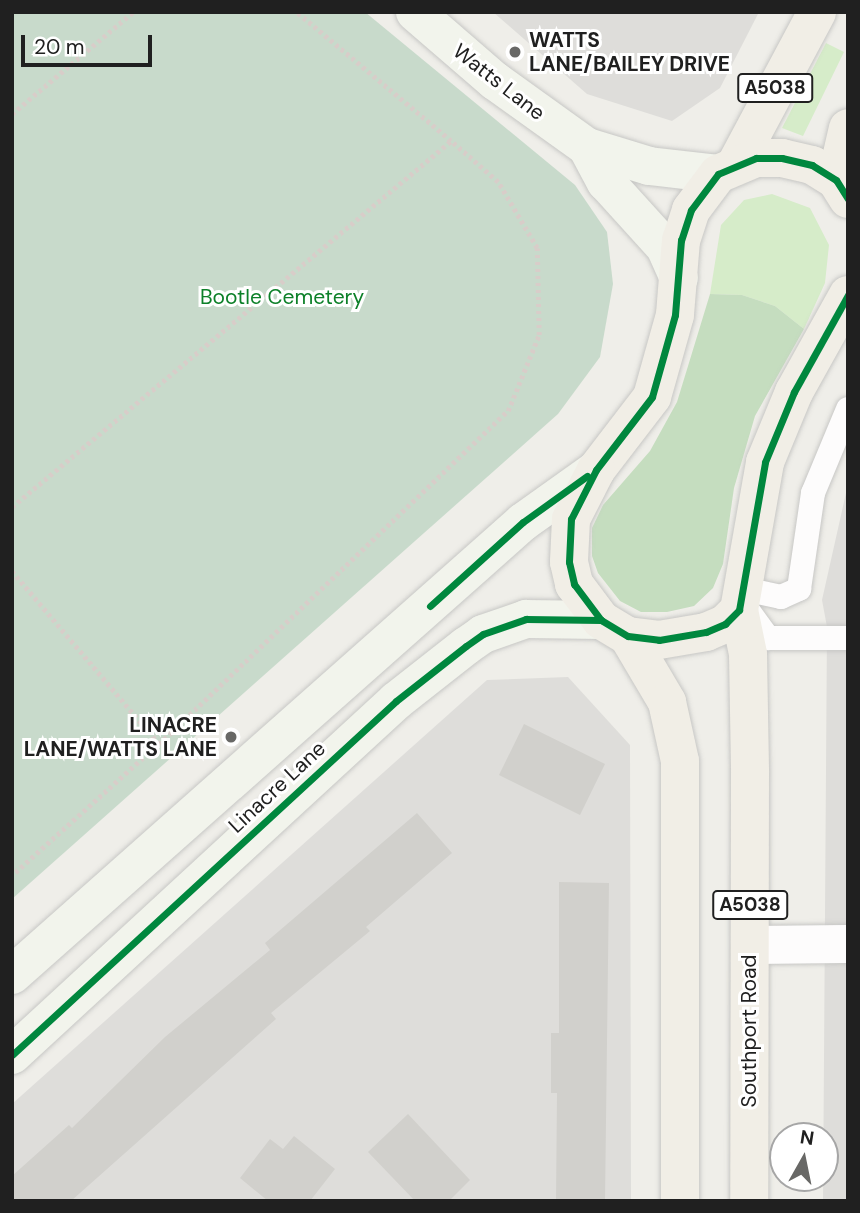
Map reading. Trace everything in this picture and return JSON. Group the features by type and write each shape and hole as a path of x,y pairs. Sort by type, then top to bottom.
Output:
{"main road":[{"name":"A5038","path":"680,1201 680,761 667,702 614,628 575,584 569,562 571,519 596,470 652,397 676,315 681,240 691,210 727,169 817,12"},
{"path":"842,190 848,128"},
{"path":"727,169 782,158 812,166 842,190"},
{"name":"A5038","path":"742,601 765,463 794,392 846,304"},
{"path":"614,628 659,640 706,632 725,624 742,601"},
{"name":"Southport Road","path":"742,601 748,654 749,1201"}],"street":[{"name":"Watts Lane","path":"415,12 495,81 587,147 639,164 727,169"},
{"name":"Watts Lane","path":"587,147 606,182 665,247 679,278"},
{"name":"Linacre Lane","path":"12,975 523,522 596,470"},
{"name":"Linacre Lane","path":"12,1055 396,701 466,646 483,634 526,619 614,628"},
{"path":"750,944 848,944"}],"lane":[{"path":"848,409 813,493 799,589 781,597 742,601 768,638 848,638"}],"path":[{"path":"12,114 133,12"},
{"path":"12,876 159,744 508,411 539,335 537,248 498,182 296,12"},
{"path":"12,507 451,141"},
{"path":"12,571 159,744"}],"shaded area":[{"path":"493,12 759,12 720,88 672,121 587,94"},
{"path":"848,484 848,1201 823,1201 823,1192 839,1192 839,1122 824,1122 827,627 822,600"},
{"path":"568,677 630,745 631,1201 12,1201 12,1104 487,680"}],"green space":[{"name":"Bootle Cemetery","path":"12,12 365,12 575,185 607,232 613,284 600,357 558,414 12,899"},
{"path":"826,43 844,52 803,136 782,128"},
{"path":"772,194 810,208 829,245 825,283 804,329 775,306 742,295 710,294 721,225 744,200"},
{"path":"710,294 742,295 775,306 804,329 755,416 734,488 723,564 713,588 694,606 667,612 641,612 620,601 598,573 592,556 592,528 603,505 650,451 677,402"}],"building":[{"path":"524,724 605,764 580,815 499,775"},
{"path":"417,813 452,853 366,927 370,931 271,1013 276,1019 71,1201 12,1201 12,1176 69,1125 72,1128 165,1037 270,950 265,943"},
{"path":"559,882 609,883 605,1201 556,1201 557,1093 551,1093 551,1033 559,1033"},
{"path":"408,1114 470,1180 449,1201 415,1201 368,1152"},
{"path":"294,1136 335,1169 310,1201 268,1201 240,1178 270,1139 283,1149"}],"cycle path":[{"path":"848,199 836,180 812,165 782,158 756,158 718,174 691,210 681,240 675,315 652,397 596,470 571,519 569,562 574,584 601,620 628,636 659,640 706,632 725,624 739,610 765,462 794,392 848,295"},
{"path":"430,606 523,522 587,476"},
{"path":"12,1055 396,701 466,646 483,634 526,619 601,620"}],"place":[{"name":"WATTS LANE/BAILEY DRIVE","path":"515,52"},
{"name":"LINACRE LANE/WATTS LANE","path":"231,737"}]}
